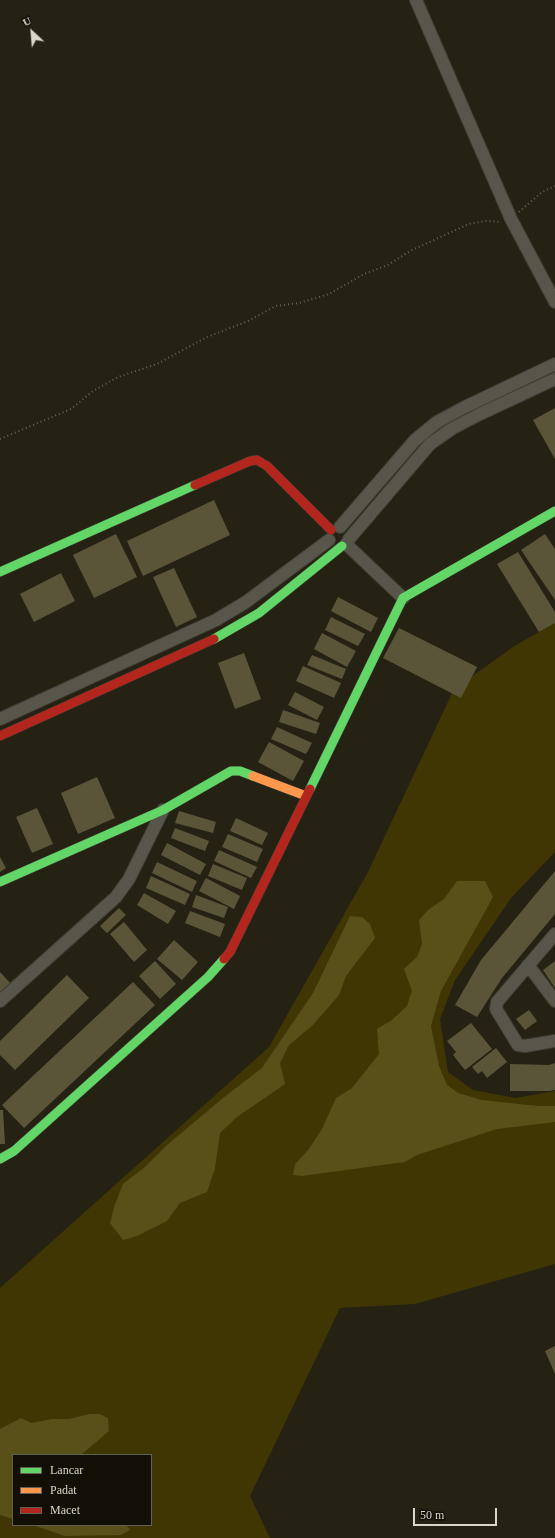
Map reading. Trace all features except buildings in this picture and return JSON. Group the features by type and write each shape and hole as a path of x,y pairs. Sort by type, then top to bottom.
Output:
{"street":[{"path":"416,0 511,219 555,302"},
{"path":"0,719 216,620 246,602 333,532 415,440 437,422 555,364"},
{"path":"0,736 224,634 259,613 345,543 430,444 453,428 555,379"},
{"path":"0,572 250,461 257,460 263,462 333,532 336,547 345,543"},
{"path":"0,1159 14,1151 208,977 230,952 403,598 555,511"},
{"path":"333,532 346,530 345,543"},
{"path":"345,543 403,598"},
{"path":"64,690 70,704"},
{"path":"0,882 163,810 231,771 240,771 306,796"},
{"path":"0,1001 116,897 129,879 163,810"},
{"path":"555,934 497,1002 496,1009 518,1045 525,1046 555,1041"},
{"path":"528,965 555,1001"},
{"path":"0,1151 14,1151"}],"path":[{"path":"0,439 71,409 93,391 118,377 157,364 207,337 248,321 276,306 299,303 329,294 364,274 388,265 410,251 469,224 486,221 501,222 511,219 529,202 555,186"}],"shaded area":[{"path":"555,623 555,852 511,898 455,980 440,1019 448,1072 473,1090 515,1098 555,1091 555,1264 415,1304 340,1308 250,1496 270,1538 0,1538 0,1288 269,1047 368,872 454,689 516,645"},
{"path":"457,881 485,881 493,897 441,991 431,1026 439,1066 447,1085 458,1093 482,1100 538,1106 555,1106 555,1122 497,1129 417,1155 405,1162 302,1176 293,1175 295,1164 309,1149 322,1129 336,1098 352,1088 379,1054 377,1029 392,1020 407,1006 412,991 404,969 417,957 422,944 419,920 428,910 444,899"},
{"path":"350,916 362,917 370,924 375,938 346,976 339,995 313,1025 289,1045 280,1063 285,1084 237,1117 220,1133 215,1168 207,1192 180,1203 167,1221 137,1236 123,1240 110,1223 115,1204 123,1184 146,1166 167,1145 223,1098 262,1068 313,993"},
{"path":"89,1414 100,1414 108,1418 109,1431 82,1454 12,1454 12,1519 0,1515 0,1429 21,1418 31,1423 52,1419 69,1419"},
{"path":"36,1526 127,1526 130,1530 121,1535 65,1536"}],"traffic: fast":[{"path":"0,572 195,485"},
{"path":"310,789 403,598 555,511"},
{"path":"214,639 259,613 342,546"},
{"path":"0,882 163,810 231,771 240,771 253,776"},
{"path":"0,1159 14,1151 208,977 224,959"}],"traffic: slow":[{"path":"253,776 306,796"}],"traffic: jam":[{"path":"195,485 250,461 257,460 267,466 331,530"},
{"path":"0,736 214,639"},
{"path":"224,959 230,952 310,789"}]}
